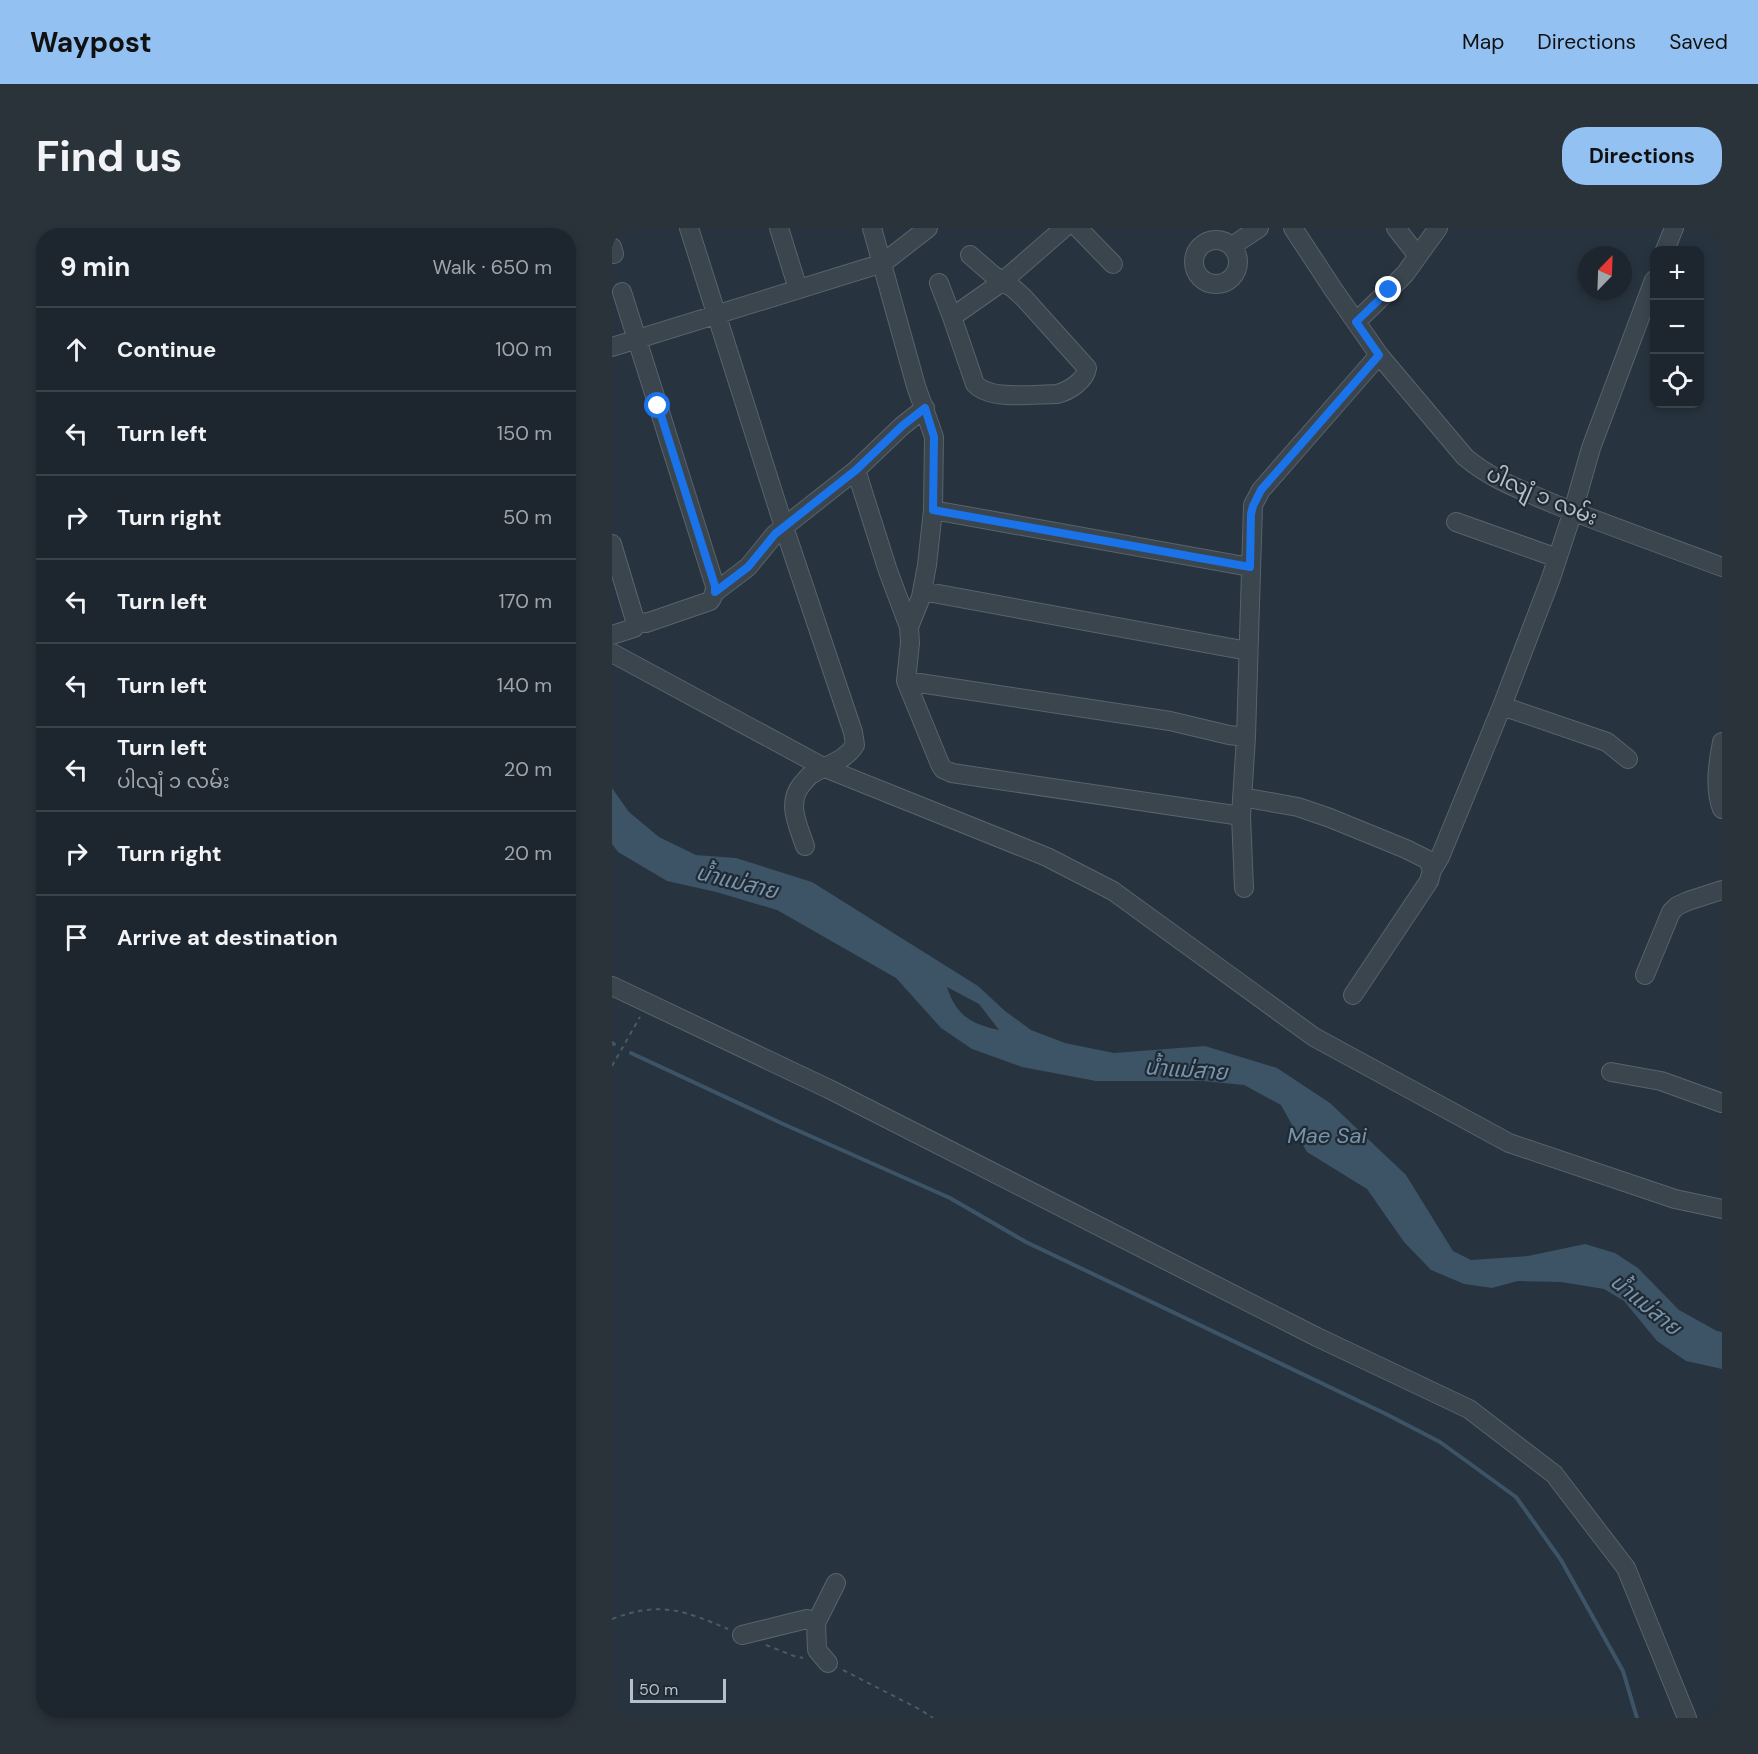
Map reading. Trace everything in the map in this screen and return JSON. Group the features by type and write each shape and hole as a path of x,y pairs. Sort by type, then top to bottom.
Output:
{"street":[{"path":"689,228 784,527 853,732 855,745 850,753 842,760 810,775 798,789 794,798 794,815 805,846"},
{"path":"779,228 798,289"},
{"path":"872,228 916,386 934,437 933,510 927,565 922,591 909,627"},
{"path":"612,347 883,263 928,228"},
{"path":"952,317 1002,282 1064,228"},
{"path":"1078,228 1113,264"},
{"path":"1232,246 1259,228"},
{"name":"ပါလျံ ၁ လမ်း","path":"1293,228 1379,355 1465,457 1482,471 1573,511 1722,567"},
{"path":"1396,228 1418,256"},
{"path":"1356,322 1405,274 1438,228"},
{"path":"1667,246 1674,228"},
{"path":"939,283 975,384 980,389 993,394 1057,394 1075,385 1085,375 1087,368 1024,298 970,255"},
{"path":"1353,995 1429,881 1432,870 1440,857 1502,706 1557,558 1591,448 1650,291"},
{"path":"622,292 715,592"},
{"path":"1244,888 1241,816 1246,737 1253,506 1261,490 1379,355"},
{"path":"612,544 634,617 639,622 646,623 710,601 715,592 748,567 775,534 856,470 902,426 925,408"},
{"path":"856,470 888,571 909,627 910,643 906,681 943,769 952,773 1241,816"},
{"path":"933,510 1250,567"},
{"path":"1456,522 1557,558"},
{"path":"922,591 1248,651"},
{"path":"612,635 634,628 639,622"},
{"path":"612,653 825,768 1047,857 1113,891 1314,1037 1509,1143 1675,1199 1722,1209"},
{"path":"906,681 1170,721 1246,737"},
{"path":"1502,706 1608,742 1628,759"},
{"path":"1722,742 1719,771 1719,800 1722,809"},
{"path":"1242,797 1298,807 1330,818 1421,857 1428,861 1432,870"},
{"path":"1646,975 1671,912 1677,906 1722,890"},
{"path":"612,986 830,1089 1317,1337 1469,1409 1554,1474 1626,1569 1687,1718"},
{"path":"1611,1072 1661,1081 1722,1103"},
{"path":"828,1663 817,1650 816,1623 836,1583"},
{"path":"742,1635 807,1619 816,1623"}],"path":[{"path":"612,1066 648,1003"},
{"path":"612,1619 623,1614 660,1608 691,1613 794,1656 828,1663 933,1718"}],"water":[{"name":"Mae Sai","path":"612,788 629,812 659,837 696,855 736,858 812,882 978,986 1005,1011 1031,1030 1065,1043 1114,1053 1205,1046 1277,1068 1330,1103 1406,1175 1453,1251 1471,1260 1528,1256 1585,1244 1615,1253 1638,1268 1679,1310 1722,1332 1722,1369 1686,1361 1657,1341 1624,1301 1604,1289 1561,1282 1518,1281 1492,1288 1464,1284 1431,1270 1404,1242 1367,1189 1307,1152 1281,1105 1244,1085 1203,1081 1096,1081 1022,1067 972,1049 941,1028 896,978 777,910 716,892 667,881 618,852 612,844","holes":["947,987 979,1004 999,1030 980,1025 966,1017 955,1005"]}],"waterway":[{"path":"631,1053 950,1198 1026,1242 1440,1442 1516,1497 1561,1560 1623,1671 1637,1718"}],"route":[{"path":"658,406 715,592 748,567 775,534 856,470 902,426 925,408 934,437 933,510 1250,567 1251,514 1261,490 1379,355 1356,322 1389,290"}],"water label":[{"name":"น้ำแม่สาย","path":"737,881"},
{"name":"น้ำแม่สาย","path":"1186,1069"},
{"name":"น้ำแม่สาย","path":"1646,1304"}]}
